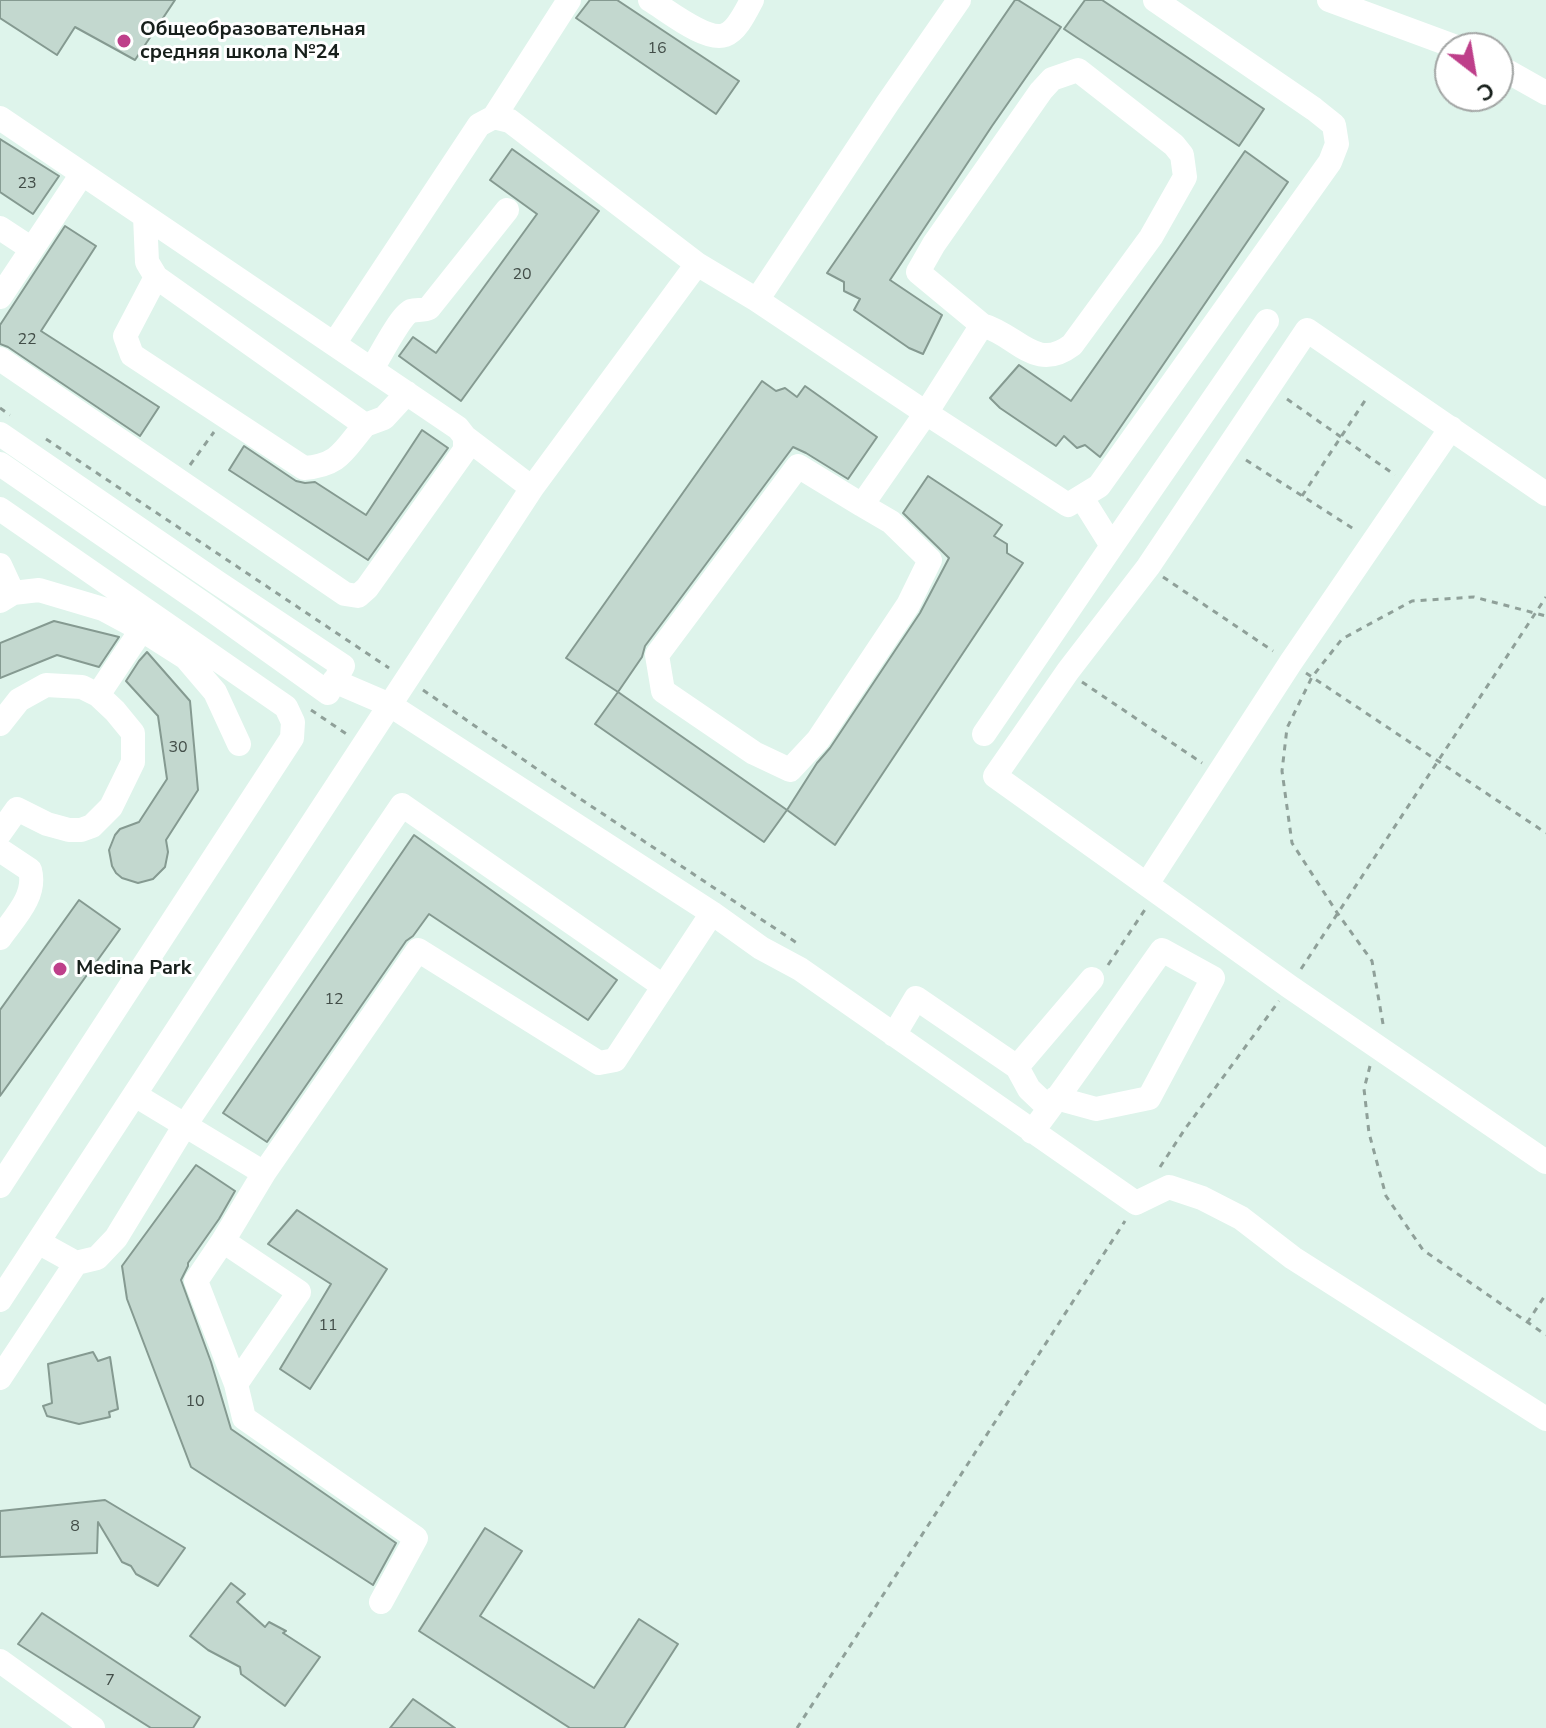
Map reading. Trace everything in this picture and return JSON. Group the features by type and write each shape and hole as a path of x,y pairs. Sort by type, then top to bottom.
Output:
{"street":[{"path":"334,344 479,125 494,117 569,0"},
{"path":"650,0 708,36 725,35 736,26 752,0"},
{"path":"757,300 959,0"},
{"path":"494,117 510,121 697,264 757,300 1068,505 1099,486 1330,162 1337,144 1334,125 1314,109 1155,0"},
{"path":"1329,0 1434,39"},
{"path":"1078,70 1174,145 1182,155 1185,177 1151,237 1072,345 1060,355 1038,356 995,329 982,325 918,272 934,244 1041,91 1052,79 1078,70"},
{"path":"1514,75 1546,93"},
{"path":"0,118 458,428 465,437 532,488"},
{"path":"3,287 82,174"},
{"path":"372,369 402,318 412,310 429,308 507,210"},
{"path":"145,216 147,262 156,277 365,425"},
{"path":"0,228 32,249"},
{"path":"0,1300 532,488 697,264"},
{"path":"156,277 125,336 132,355 304,468 322,467 335,461 365,425 384,418 407,393"},
{"path":"984,734 1267,321"},
{"path":"862,505 982,325"},
{"path":"1546,494 1307,330 1148,567 1068,671 995,776 1290,987 1546,1162"},
{"path":"0,359 345,594 358,596 367,588 465,450 465,437"},
{"path":"0,464 328,693 343,666 218,583 7,426"},
{"path":"1152,888 1218,774 1451,428"},
{"path":"798,466 862,505 891,522 930,560 908,605 818,740 790,770 754,753 663,691 657,655 798,466"},
{"path":"1082,498 1112,546"},
{"path":"0,509 147,622 186,658 215,692 239,744"},
{"path":"0,565 6,597 39,590 184,636 286,707 293,722 292,738 9,1151 0,1186"},
{"path":"184,636 218,583"},
{"path":"98,695 147,622"},
{"path":"334,681 390,705 712,913 761,948 800,969 1136,1203 1169,1187 1202,1198 1241,1218 1293,1258 1546,1419"},
{"path":"0,724 19,700 46,685 82,687 98,695 133,733 133,762 111,807 92,826 69,830 47,824 8,804 0,833"},
{"path":"38,1242 76,1263 97,1258 116,1238 185,1125 402,805 663,986"},
{"path":"0,850 30,870 32,880 31,892 0,938"},
{"path":"381,1602 416,1538 244,1418 236,1384 196,1281 264,1173 418,950 599,1063 615,1060 712,913"},
{"path":"894,1035 916,998 1017,1067 1029,1089 1053,1103 1096,1109 1149,1098 1213,978 1162,950 1053,1103 1032,1132"},
{"path":"1017,1067 1092,979"},
{"path":"135,1095 264,1173"},
{"path":"223,1241 299,1292 236,1384"},
{"path":"0,1378 76,1263"},
{"path":"0,1661 93,1728"}],"path":[{"path":"1302,496 1379,379"},
{"path":"1269,386 1412,486"},
{"path":"0,408 7,426"},
{"path":"178,481 226,416"},
{"path":"40,435 796,942"},
{"path":"1228,448 1374,542"},
{"path":"1148,567 1546,833"},
{"path":"1546,616 1474,597 1412,601 1342,639 1312,677 1287,728 1282,771 1292,843 1372,961 1383,1024 1364,1089 1369,1133 1386,1196 1423,1250 1546,1335"},
{"path":"1154,1176 1290,987 1546,597"},
{"path":"1068,671 1218,774"},
{"path":"1092,979 1106,968 1152,888"},
{"path":"797,1728 1136,1203"},
{"path":"1527,1323 1546,1294"}],"building":[{"name":"Общеобразовательная средняя школа №24","path":"0,0 175,0 135,60 75,27 57,55 0,18"},
{"path":"590,0 617,0 739,81 716,114 576,18"},
{"path":"1015,0 1061,27 890,280 942,315 923,354 909,348 854,310 860,299 844,291 844,282 827,273"},
{"path":"1085,0 1102,0 1264,109 1239,146 1064,29"},
{"path":"0,139 59,176 33,214 0,192"},
{"path":"512,149 599,211 461,401 399,356 413,337 436,353 537,214 490,180"},
{"path":"1245,151 1288,182 1100,457 1085,445 1077,448 1064,436 1056,446 1000,408 990,398 1019,365 1071,401"},
{"path":"65,226 96,246 41,331 159,407 140,436 0,344 0,325"},
{"path":"762,381 776,391 785,388 797,397 805,386 877,437 848,479 793,447 645,646 642,657 618,692 566,658"},
{"path":"422,430 448,448 368,560 229,470 244,446 296,481 315,482 366,515"},
{"path":"928,476 1002,525 994,536 1007,544 1007,553 1023,563 835,845 787,810 920,613 949,558 903,513"},
{"path":"54,621 119,637 99,667 57,655 0,678 0,643"},
{"path":"147,652 190,701 198,790 166,840 168,852 165,867 153,879 138,883 116,873 109,850 120,829 139,822 167,779 158,716 126,681"},
{"path":"618,692 787,810 764,842 595,724"},
{"path":"414,835 617,980 588,1020 429,914 406,941 267,1142 223,1113"},
{"name":"Medina Park","path":"79,900 120,929 0,1096 0,1010"},
{"path":"196,1165 235,1191 188,1263 181,1280 231,1429 396,1543 373,1585 191,1467 127,1299 122,1266"},
{"path":"297,1210 387,1269 310,1389 280,1369 331,1284 268,1244"},
{"path":"93,1352 98,1361 110,1357 118,1409 109,1412 110,1417 79,1424 47,1416 43,1406 52,1403 48,1364"},
{"path":"105,1500 185,1548 158,1586 122,1562 98,1522 97,1553 0,1557 0,1511"},
{"path":"485,1528 522,1551 480,1616 594,1688 639,1619 678,1644 624,1728 570,1728 419,1631"},
{"path":"231,1583 245,1594 237,1602 265,1627 269,1622 286,1631 283,1633 320,1657 285,1706 241,1674 240,1667 208,1650 190,1636"},
{"path":"42,1613 200,1717 193,1728 151,1728 18,1644"},
{"path":"413,1699 455,1728 390,1728"}],"place":[{"name":"Общеобразовательная средняя школа №24","path":"124,41"},
{"name":"Medina Park","path":"60,969"}]}
